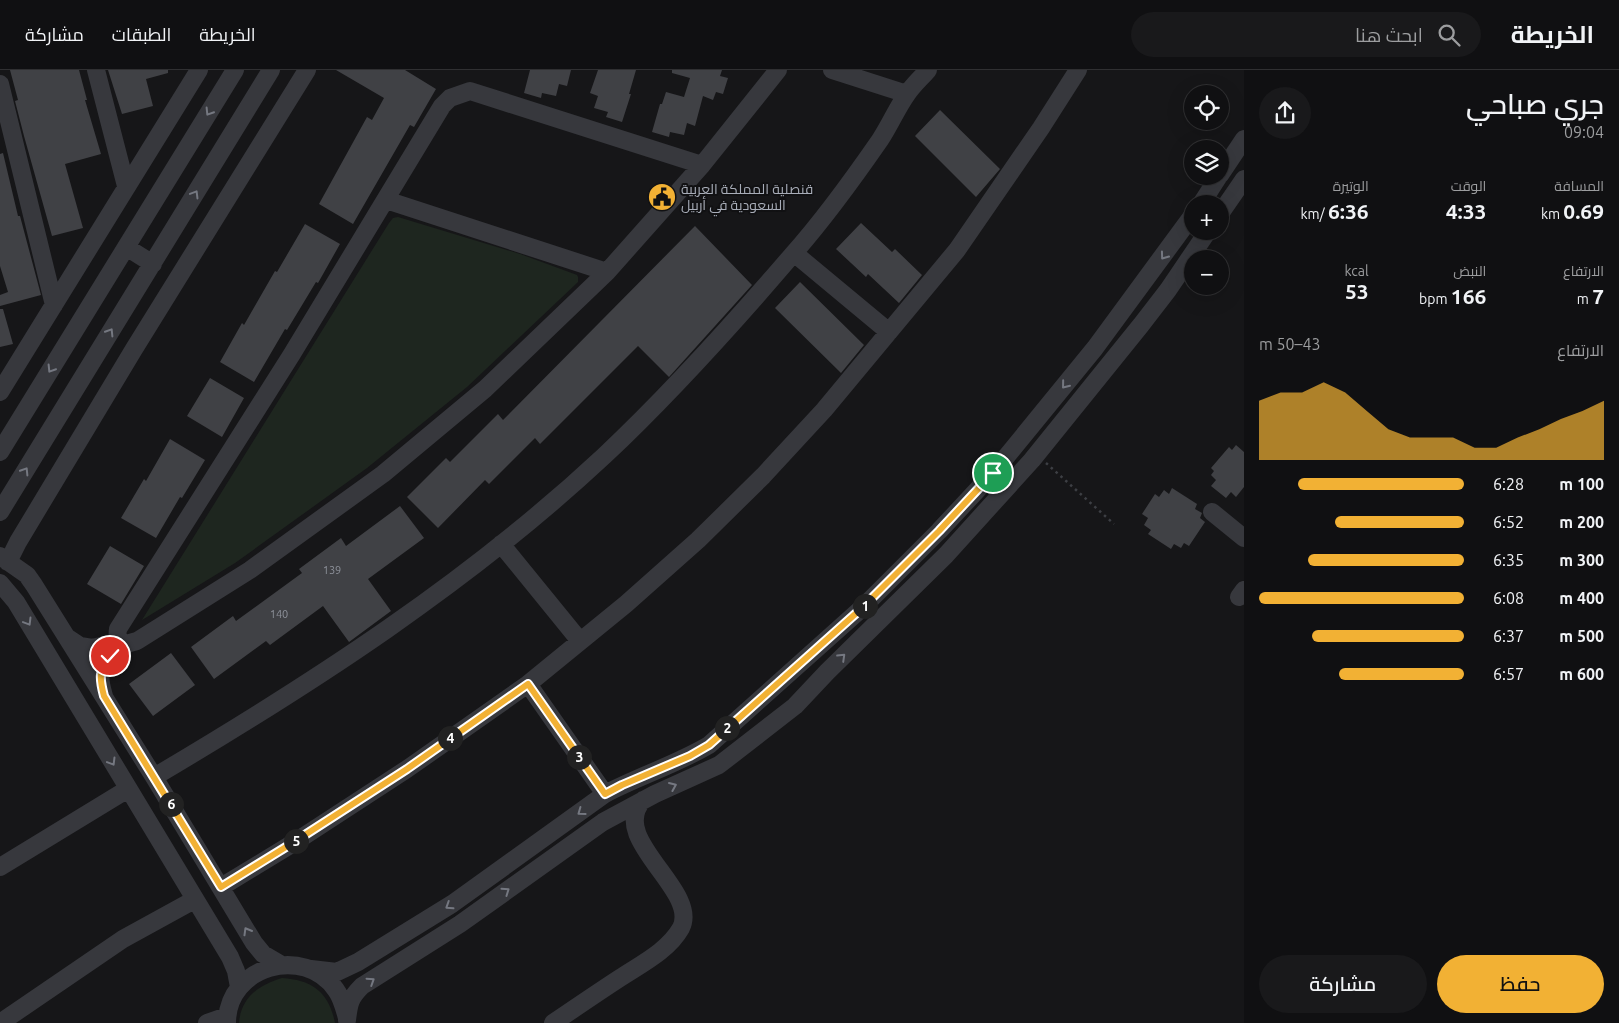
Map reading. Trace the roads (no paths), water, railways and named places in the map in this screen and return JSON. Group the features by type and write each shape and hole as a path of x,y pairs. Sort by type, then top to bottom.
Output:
{"street":[{"path":"96,70 126,186"},
{"path":"0,452 235,70"},
{"path":"0,512 271,70"},
{"path":"7,561 134,349 307,70"},
{"path":"68,638 85,648 97,648 118,642 126,644 137,641 250,570 383,474 485,389 607,272 702,165 778,70"},
{"path":"832,70 907,94"},
{"path":"154,777 254,718 380,635 501,544 603,456 652,409 794,253 842,193 882,137 907,94 928,70"},
{"path":"221,887 407,769 528,684 626,604 698,540 763,476 824,410 957,250 1041,128 1078,70"},
{"path":"0,392 198,71"},
{"path":"0,84 54,305"},
{"path":"104,696 100,675 104,664 118,642 118,629 292,354 442,106 450,98 470,91 702,165"},
{"path":"1229,162 1244,139"},
{"path":"1229,201 1244,179"},
{"path":"386,200 607,272"},
{"path":"207,1023 227,1019 231,1000 239,987 251,976 265,968 280,964 337,972 358,962 452,904 605,794 690,756 709,745 885,586 993,473 1095,348 1184,227"},
{"path":"347,1022 348,1006 352,997 362,986 460,924 597,827 643,800 719,765 795,706 962,538 1037,454 1141,326 1202,240"},
{"path":"126,247 153,264"},
{"path":"794,253 889,332"},
{"path":"1212,512 1244,538"},
{"path":"18,542 43,587 57,620"},
{"path":"501,544 580,641"},
{"path":"0,582 10,582 15,576 15,569 7,561"},
{"path":"7,561 26,575 39,592 254,943 263,954 280,964"},
{"path":"0,582 16,602 230,957 236,971 239,987"},
{"path":"16,602 16,592 20,588 29,586 39,592"},
{"path":"808,657 790,684 792,690 797,692 822,677"},
{"path":"528,684 605,794"},
{"path":"732,723 770,699 780,700 782,705 780,708 751,741"},
{"path":"0,868 128,789"},
{"path":"553,1023 668,946 682,926 682,905 634,826 636,810 643,800"},
{"path":"597,827 612,825 625,828 656,865"},
{"path":"0,1023 123,939 194,900"},
{"path":"311,969 325,978 336,990 344,1004 347,1022"}],"place":[{"name":"قنصلية المملكة العربية السعودية في أربيل","path":"662,197"}]}
